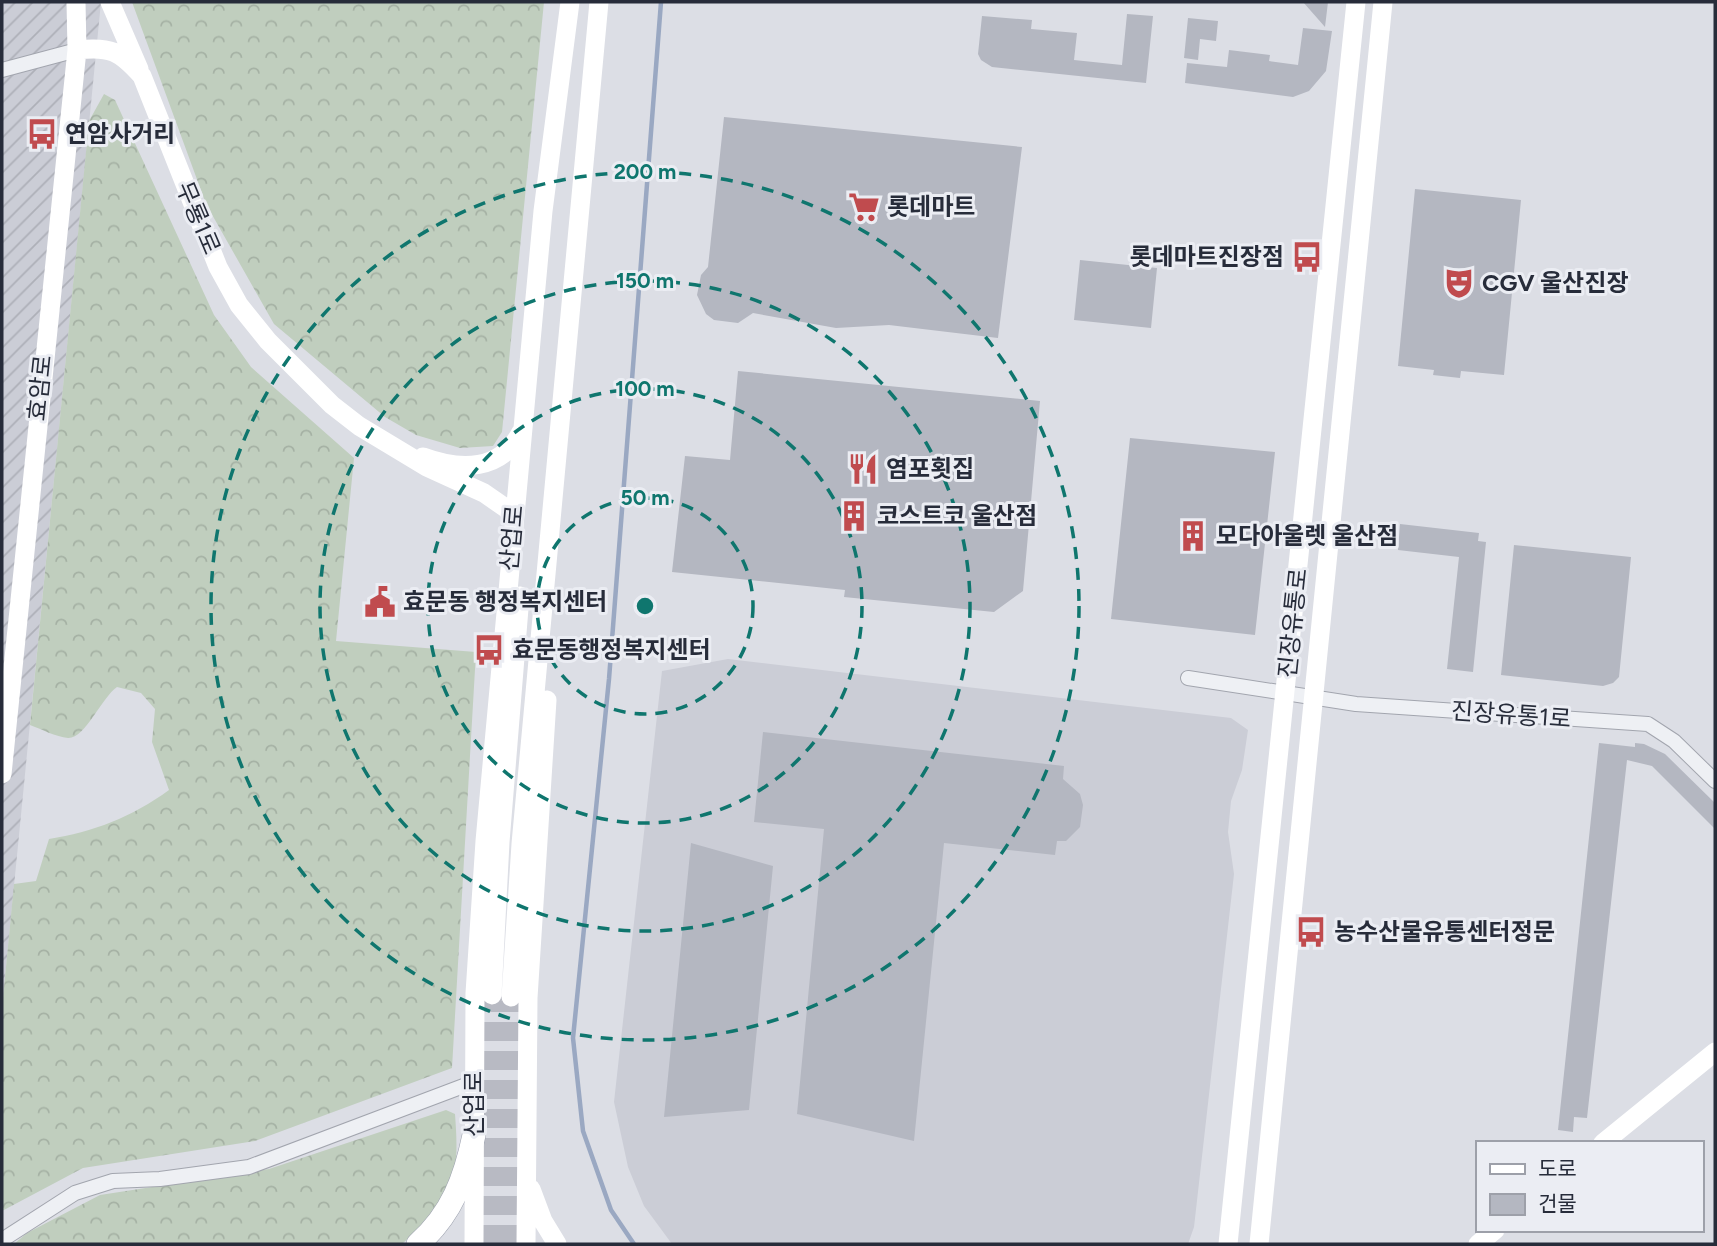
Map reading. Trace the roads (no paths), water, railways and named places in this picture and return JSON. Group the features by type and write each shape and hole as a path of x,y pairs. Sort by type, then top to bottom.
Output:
{"main road":[{"name":"효암로","path":"2,774 28,499 77,50 76,2"},
{"path":"110,2 142,76"},
{"name":"산업로","path":"474,1244 475,993 485,841 543,211 570,2"},
{"name":"산업로","path":"570,2 500,842 501,996 521,844 561,435 599,2"},
{"name":"진장유통로","path":"1228,1244 1356,2"},
{"name":"진장유통로","path":"1259,1244 1383,2"},
{"name":"무룡1로","path":"77,50 107,48 128,60 142,76 197,216 239,306 268,341 332,405 359,426 393,445"},
{"path":"393,445 429,459 476,465 492,462 506,455 522,431"},
{"name":"산업로","path":"526,1244 528,998 561,435"},
{"path":"393,445 427,467 496,500 514,519"},
{"path":"1606,1141 1715,1052"},
{"path":"418,1244 450,1208 460,1187 474,1135"},
{"path":"525,1160 534,1201 557,1244"},
{"path":"1478,1244 1493,1232"}],"street":[{"name":"무룡1로","path":"2,70 77,50"},
{"name":"진장유통1로","path":"1188,678 1356,704 1648,724 1674,741 1715,781"},
{"path":"2,1240 75,1193 113,1181 160,1179 249,1167 474,1082"}],"waterway":[{"path":"634,1244 611,1210 583,1131 573,1038 609,679 661,2"}],"tunnel":[{"path":"491,1244 492,995"},
{"path":"509,1244 511,997"}],"place":[{"name":"연암사거리","path":"42,134"},
{"name":"롯데마트","path":"864,207"},
{"name":"롯데마트진장점","path":"1307,257"},
{"name":"CGV 울산진장","path":"1459,283"},
{"name":"염포횟집","path":"863,469"},
{"name":"코스트코 울산점","path":"854,516"},
{"name":"모다아울렛 울산점","path":"1193,536"},
{"name":"효문동 행정복지센터","path":"380,602"},
{"name":"효문동행정복지센터","path":"489,650"},
{"name":"농수산물유통센터정문","path":"1311,932"}]}
